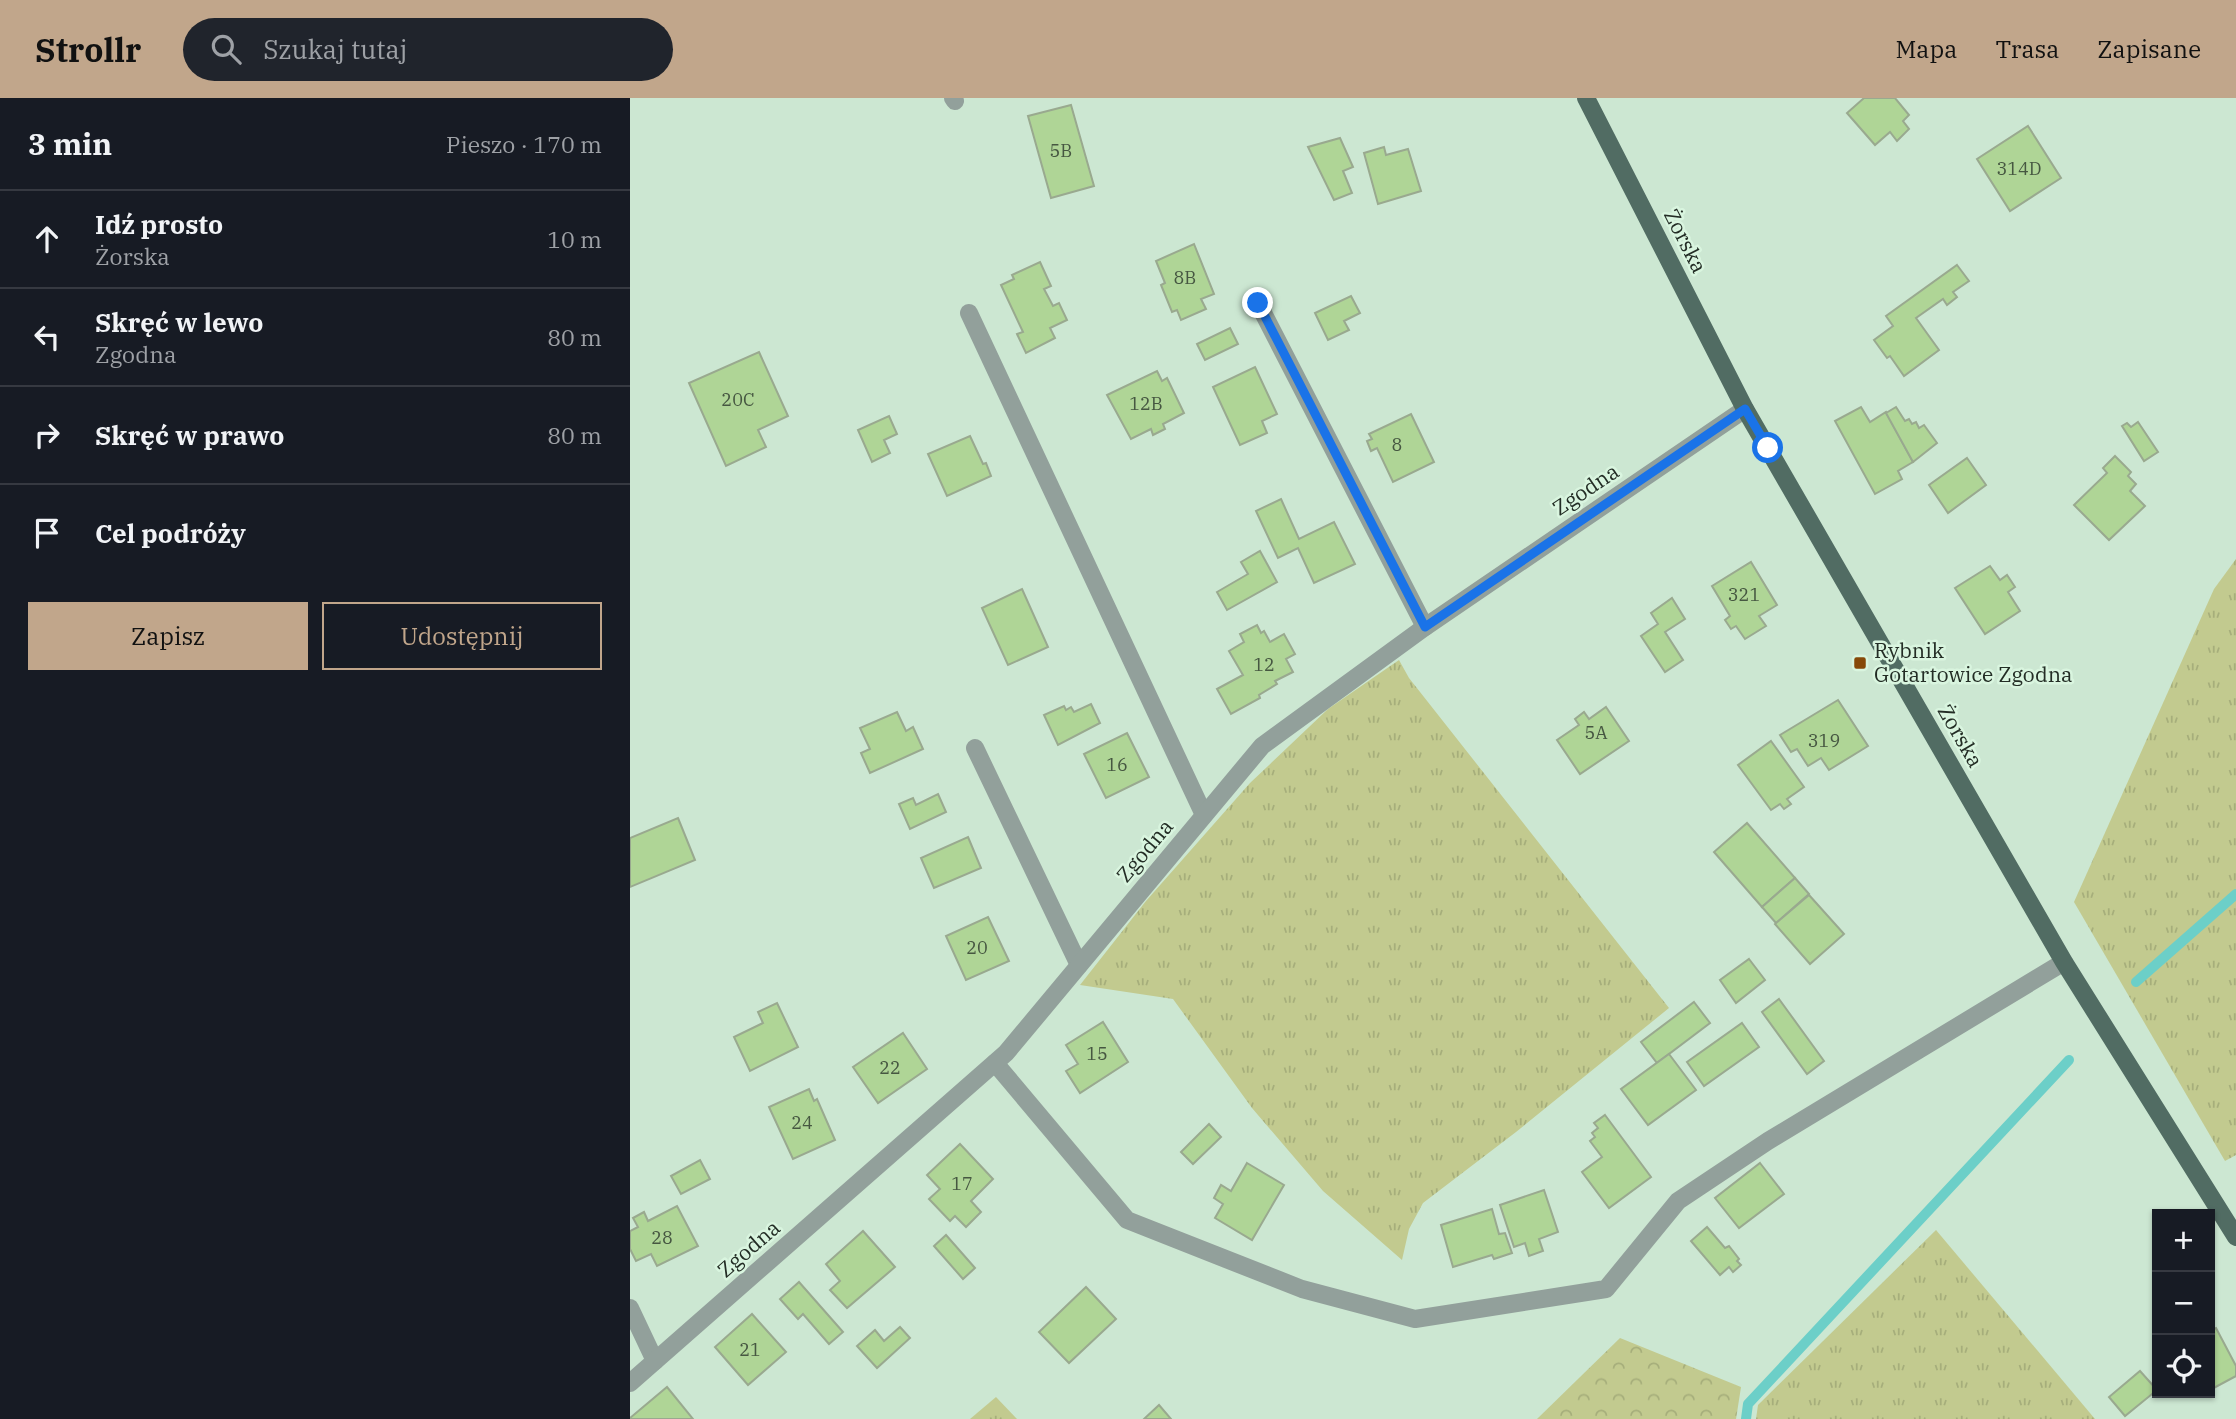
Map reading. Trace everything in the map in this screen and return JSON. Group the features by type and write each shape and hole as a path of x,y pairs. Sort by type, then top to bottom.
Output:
{"main road":[{"name":"Żorska","path":"1586,98 1745,409 2064,962 2236,1237"}],"street":[{"path":"1258,303 1425,627"},
{"path":"969,313 1204,815"},
{"name":"Zgodna","path":"630,1383 1006,1053 1262,746 1425,627 1745,409"},
{"path":"975,748 1079,965"},
{"path":"995,1063 1127,1220 1302,1289 1415,1320 1606,1289 1678,1201 1768,1140 2064,962"},
{"path":"630,1308 655,1361"}],"green space":[{"path":"2236,559 2236,1155 2225,1161 2074,902 2214,589"},
{"path":"1399,660 1409,678 1669,1008 1516,1132 1423,1203 1409,1229 1402,1260 1323,1191 1252,1108 1173,999 1080,985 1146,901 1250,783 1328,709"},
{"path":"1936,1230 2095,1419 1756,1419 1758,1405"},
{"path":"1620,1338 1741,1387 1736,1419 1537,1419"},
{"path":"996,1397 1017,1419 970,1419"}],"building":[{"path":"1864,98 1895,98 1909,115 1903,121 1909,129 1897,141 1890,132 1875,145 1847,113"},
{"path":"1071,105 1094,186 1051,198 1028,116"},
{"path":"2028,126 2061,178 2010,211 1977,159"},
{"path":"1340,138 1353,167 1343,171 1352,193 1334,200 1308,147"},
{"path":"1384,147 1386,155 1408,149 1421,191 1378,204 1364,153"},
{"path":"1194,244 1214,294 1201,299 1206,309 1181,320 1177,310 1172,312 1161,285 1165,283 1156,261"},
{"path":"1040,262 1051,286 1044,289 1053,306 1059,303 1067,320 1050,328 1055,338 1026,353 1017,334 1023,332 1001,285 1014,279 1012,275"},
{"path":"1957,265 1969,281 1953,292 1957,297 1947,305 1943,299 1916,318 1939,350 1904,376 1874,340 1893,326 1886,316"},
{"path":"1351,296 1360,313 1344,321 1349,330 1328,340 1315,313"},
{"path":"1230,328 1238,344 1205,360 1197,344"},
{"path":"759,352 788,416 758,430 766,447 726,466 689,383"},
{"path":"1255,367 1277,414 1262,421 1267,433 1240,445 1213,387"},
{"path":"1157,371 1162,381 1167,378 1184,413 1163,424 1165,429 1153,435 1151,429 1131,439 1107,395"},
{"path":"1861,407 1870,422 1886,412 1913,462 1898,471 1902,479 1875,494 1835,421"},
{"path":"1896,407 1905,421 1909,419 1912,424 1916,422 1919,428 1924,425 1937,443 1913,462 1886,413"},
{"path":"1411,414 1434,462 1393,482 1377,448 1371,451 1367,441 1372,439 1369,434"},
{"path":"889,416 897,434 884,440 890,453 872,462 858,430"},
{"path":"2138,422 2158,452 2144,461 2122,426 2127,423 2131,427"},
{"path":"970,436 991,476 947,496 928,454"},
{"path":"2115,456 2131,472 2128,476 2136,484 2130,491 2145,506 2109,540 2074,505 2107,473 2103,468"},
{"path":"1967,458 1986,485 1948,513 1929,485"},
{"path":"1281,499 1299,539 1334,522 1355,564 1314,583 1298,548 1278,558 1256,511"},
{"path":"1260,551 1277,582 1227,610 1217,592 1248,574 1241,562"},
{"path":"1751,562 1777,605 1759,616 1766,626 1745,639 1736,626 1731,629 1725,620 1730,616 1712,586"},
{"path":"1990,566 2000,580 2007,575 2015,587 2008,592 2020,611 1985,634 1955,588"},
{"path":"1022,589 1048,647 1008,665 982,608"},
{"path":"1672,598 1685,619 1665,632 1683,660 1665,672 1641,636 1658,624 1651,613"},
{"path":"1257,625 1270,642 1284,634 1295,654 1286,659 1293,672 1275,681 1277,684 1259,695 1260,698 1231,714 1217,689 1243,675 1229,651 1244,642 1240,634"},
{"path":"1838,700 1868,746 1829,770 1821,758 1808,766 1797,749 1791,752 1780,735"},
{"path":"1091,704 1100,723 1058,745 1044,715 1064,706 1066,710 1071,707 1074,712"},
{"path":"1606,707 1629,741 1580,774 1557,740 1579,725 1575,719 1584,712 1589,719"},
{"path":"897,712 906,731 913,727 923,749 870,773 861,753 870,749 860,728"},
{"path":"1127,733 1149,777 1106,798 1084,754"},
{"path":"1771,741 1804,787 1787,799 1791,804 1784,809 1780,804 1771,810 1738,765"},
{"path":"938,794 946,812 910,829 899,804 913,798 916,805"},
{"path":"678,818 695,860 630,887 630,838"},
{"path":"1747,823 1795,878 1762,907 1714,852"},
{"path":"968,837 981,868 934,888 921,858"},
{"path":"1795,878 1809,894 1776,923 1762,907"},
{"path":"1809,895 1844,934 1810,964 1775,924"},
{"path":"988,917 1009,961 966,980 946,936"},
{"path":"1749,959 1765,980 1736,1003 1720,980"},
{"path":"1779,999 1824,1061 1807,1074 1762,1012"},
{"path":"1694,1002 1710,1023 1657,1063 1641,1042"},
{"path":"777,1003 798,1047 750,1071 734,1037 763,1023 758,1012"},
{"path":"1103,1022 1128,1062 1080,1093 1066,1071 1078,1064 1066,1045"},
{"path":"1742,1023 1759,1047 1704,1086 1687,1062"},
{"path":"903,1033 927,1069 878,1103 853,1067"},
{"path":"1669,1054 1696,1090 1648,1125 1621,1089"},
{"path":"809,1089 814,1101 817,1099 835,1140 793,1159 769,1107"},
{"path":"1605,1115 1651,1177 1609,1208 1582,1172 1602,1157 1590,1141 1595,1137 1592,1133 1598,1128 1594,1123"},
{"path":"1209,1124 1221,1137 1193,1164 1181,1152"},
{"path":"960,1144 993,1179 971,1201 981,1212 966,1227 955,1216 950,1221 929,1199 940,1189 927,1175"},
{"path":"700,1160 710,1179 681,1194 671,1176"},
{"path":"1247,1163 1284,1185 1252,1240 1215,1218 1223,1204 1214,1198 1221,1185 1231,1191"},
{"path":"1760,1163 1784,1194 1739,1228 1715,1198"},
{"path":"1544,1190 1558,1232 1539,1239 1543,1251 1529,1256 1525,1243 1514,1247 1500,1205"},
{"path":"677,1206 698,1246 657,1266 651,1254 636,1261 630,1249 630,1231 638,1227 633,1218 644,1212 648,1221"},
{"path":"1492,1209 1499,1234 1505,1233 1512,1253 1494,1259 1492,1255 1453,1267 1441,1225"},
{"path":"1707,1227 1725,1248 1729,1246 1739,1259 1737,1261 1741,1265 1733,1272 1729,1267 1720,1275 1691,1241"},
{"path":"863,1231 895,1267 847,1308 830,1290 840,1281 826,1264"},
{"path":"946,1235 975,1268 963,1279 934,1246"},
{"path":"799,1282 843,1332 829,1344 803,1314 798,1319 780,1299"},
{"path":"1086,1287 1116,1319 1069,1363 1039,1332"},
{"path":"752,1314 786,1352 748,1385 715,1347"},
{"path":"900,1327 910,1338 877,1368 857,1346 875,1330 884,1341"},
{"path":"2215,1328 2236,1366 2236,1376 2215,1387 2215,1335"},
{"path":"2140,1371 2152,1384 2152,1394 2125,1416 2109,1397"},
{"path":"667,1387 693,1419 630,1419 630,1418"},
{"path":"1159,1405 1171,1419 1144,1419"}],"waterway":[{"path":"2136,982 2236,894"},
{"path":"1746,1419 1748,1404 2069,1060"}],"place":[{"name":"Rybnik Gotartowice Zgodna","path":"1860,663"}],"route":[{"path":"1258,303 1425,627 1745,409 1768,448"}]}
